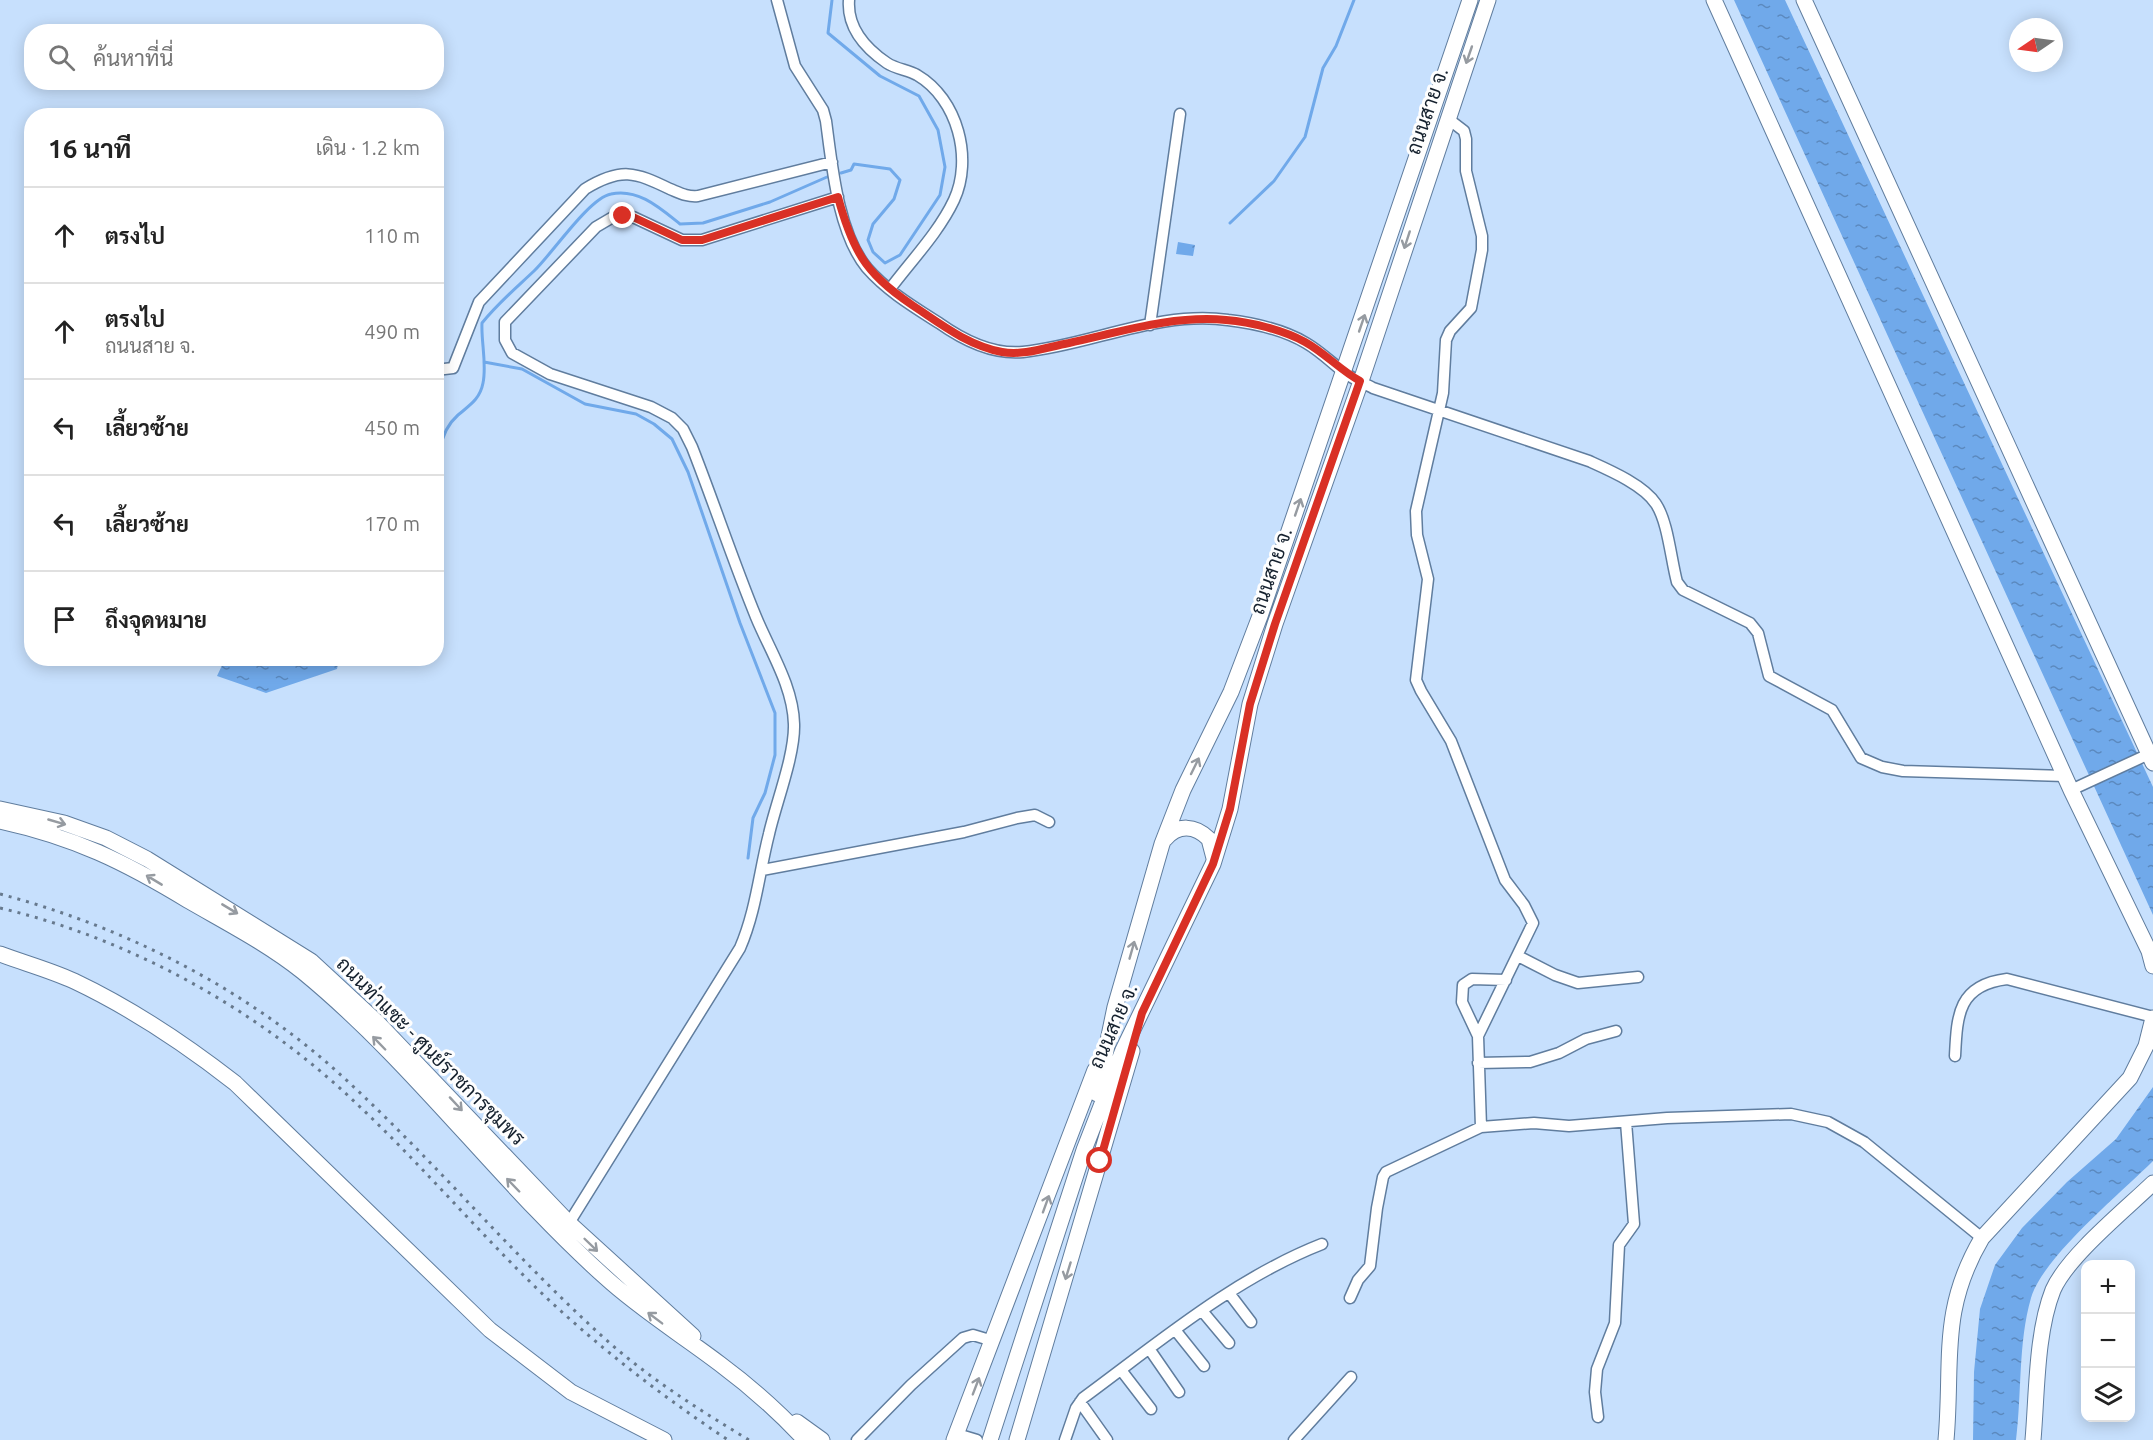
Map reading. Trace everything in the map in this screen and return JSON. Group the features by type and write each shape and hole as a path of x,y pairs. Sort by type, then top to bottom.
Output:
{"main road":[{"name":"ถนนสาย จ.","path":"1084,1150 1115,1007 1162,844 1183,790 1231,692 1345,373 1470,0"},
{"name":"ถนนสาย จ.","path":"990,1440 1084,1150 1123,1050 1213,864 1230,809 1250,704 1275,624 1360,381 1488,0"},
{"path":"1714,0 2065,776 2150,951 2153,966"},
{"path":"1809,3 2151,758"},
{"name":"ถนนท่าแซะ - ศูนย์ราชการชุมพร","path":"0,808 64,823 106,838 197,889 311,961 377,1022 634,1302 720,1364 774,1408"},
{"name":"ถนนท่าแซะ - ศูนย์ราชการชุมพร","path":"0,821 55,834 122,861 258,942 303,972 361,1025 565,1229"},
{"path":"1162,844 1170,834 1178,829 1196,829 1209,839 1213,847 1213,864"},
{"path":"0,954 72,980 119,1004 201,1057 235,1083 457,1300 499,1337 571,1392 664,1440"},
{"path":"956,1438 1093,1077 1115,1007"},
{"path":"1017,1440 1142,1013"},
{"path":"1946,1440 1952,1314 1967,1264 1982,1238 2130,1078 2146,1046 2153,1017"},
{"path":"2033,1440 2046,1315 2054,1289 2069,1268 2096,1239 2153,1183"},
{"path":"774,1408 805,1440"},
{"path":"774,1408 822,1440"}],"street":[{"path":"777,0 795,66 823,110 838,197 859,257 890,289 958,336 1005,352 1031,351 1150,325 1197,319 1228,320 1270,330 1305,342 1345,373 1386,393 1589,461 1617,474 1651,497 1660,513 1677,582 1683,590 1750,623 1758,633 1769,676 1832,710 1861,758 1882,767 1902,771 2065,776"},
{"path":"849,0 849,17 858,34 888,63 917,75 932,88 953,118 960,137 964,168 953,202 890,289"},
{"path":"1150,325 1180,114"},
{"path":"1447,118 1464,131 1468,149 1466,171 1482,236 1482,250 1471,308 1460,323 1450,331 1446,340 1439,410 1416,511 1417,535 1428,579 1416,680 1451,741 1505,880 1532,918 1530,932 1478,1036"},
{"path":"444,369 453,368 479,302 585,189 599,181 625,174 639,174 682,194 698,196 832,162"},
{"path":"565,1229 740,948 751,922 794,725 791,702 683,429 672,418 651,407 550,374 512,353 505,340 505,322 596,227 613,217 633,217 682,240 702,240 838,197"},
{"path":"2072,790 2151,758"},
{"path":"762,870 964,832 1017,818 1035,815 1049,822"},
{"path":"1518,956 1556,975 1578,982 1638,976"},
{"path":"1480,1127 1478,1036 1462,1002 1463,985 1472,979 1506,980"},
{"path":"1955,1056 1958,1014 1962,1003 1981,988 2007,979 2153,1017"},
{"path":"1478,1063 1530,1062 1559,1053 1586,1039 1616,1031"},
{"path":"1350,1298 1358,1280 1370,1266 1377,1208 1386,1172 1480,1127 1534,1123 1569,1126 1667,1118 1791,1114 1828,1122 1864,1142 1982,1238"},
{"path":"1598,1417 1594,1392 1597,1370 1615,1323 1619,1245 1634,1224 1626,1122"},
{"path":"1065,1440 1080,1402 1121,1370 1247,1279 1284,1259 1322,1244"},
{"path":"1229,1293 1251,1322"},
{"path":"1203,1312 1229,1344"},
{"path":"1176,1331 1204,1366"},
{"path":"857,1440 911,1385 963,1338 973,1335 993,1341"},
{"path":"1150,1350 1179,1392"},
{"path":"1121,1370 1151,1409"},
{"path":"1294,1440 1351,1377"},
{"path":"1080,1402 1107,1440"},
{"path":"956,1438 977,1440"}],"water":[{"path":"1734,0 1785,0 2153,787 2153,915"},
{"path":"1178,242 1195,245 1193,256 1176,254"},
{"path":"221,666 338,666 337,669 266,693 217,676"},
{"path":"2153,1087 2153,1161 2066,1245 2038,1282 2031,1298 2022,1350 2016,1440 1973,1440 1974,1372 1980,1309 1995,1265 2022,1228 2067,1182 2116,1139"}],"waterway":[{"path":"832,0 828,33 880,76 919,96 938,130 945,167 940,195 900,255 885,263 873,252 868,240 873,224 894,199 900,180 890,169 854,164 851,170 841,173"},
{"path":"1230,223 1274,181 1305,137 1323,68 1336,46 1354,0"},
{"path":"444,436 450,424 477,398 482,389 484,368 482,323 542,263 592,205 602,198 611,194 630,194 648,201 680,224 703,223 770,202 827,177"},
{"path":"484,362 522,369 585,404 636,414 654,424 672,439 688,472 740,623 775,713 775,755 765,793 753,818 748,858"}],"railway":[{"path":"0,894 45,907 133,941 176,961 257,1009 332,1067 367,1099 534,1270 620,1352 655,1379 749,1440"},
{"path":"0,908 98,939 145,959 192,983 279,1039 358,1105 502,1254 572,1321 636,1374 728,1440"}],"route":[{"path":"623,216 633,217 660,232 682,240 702,240 838,197 859,257 876,277 900,297 970,342 998,351 1021,352 1150,325 1197,319 1228,320 1287,334 1305,342 1345,373 1360,381 1275,624 1250,704 1230,809 1213,864 1142,1013 1100,1161"}]}
